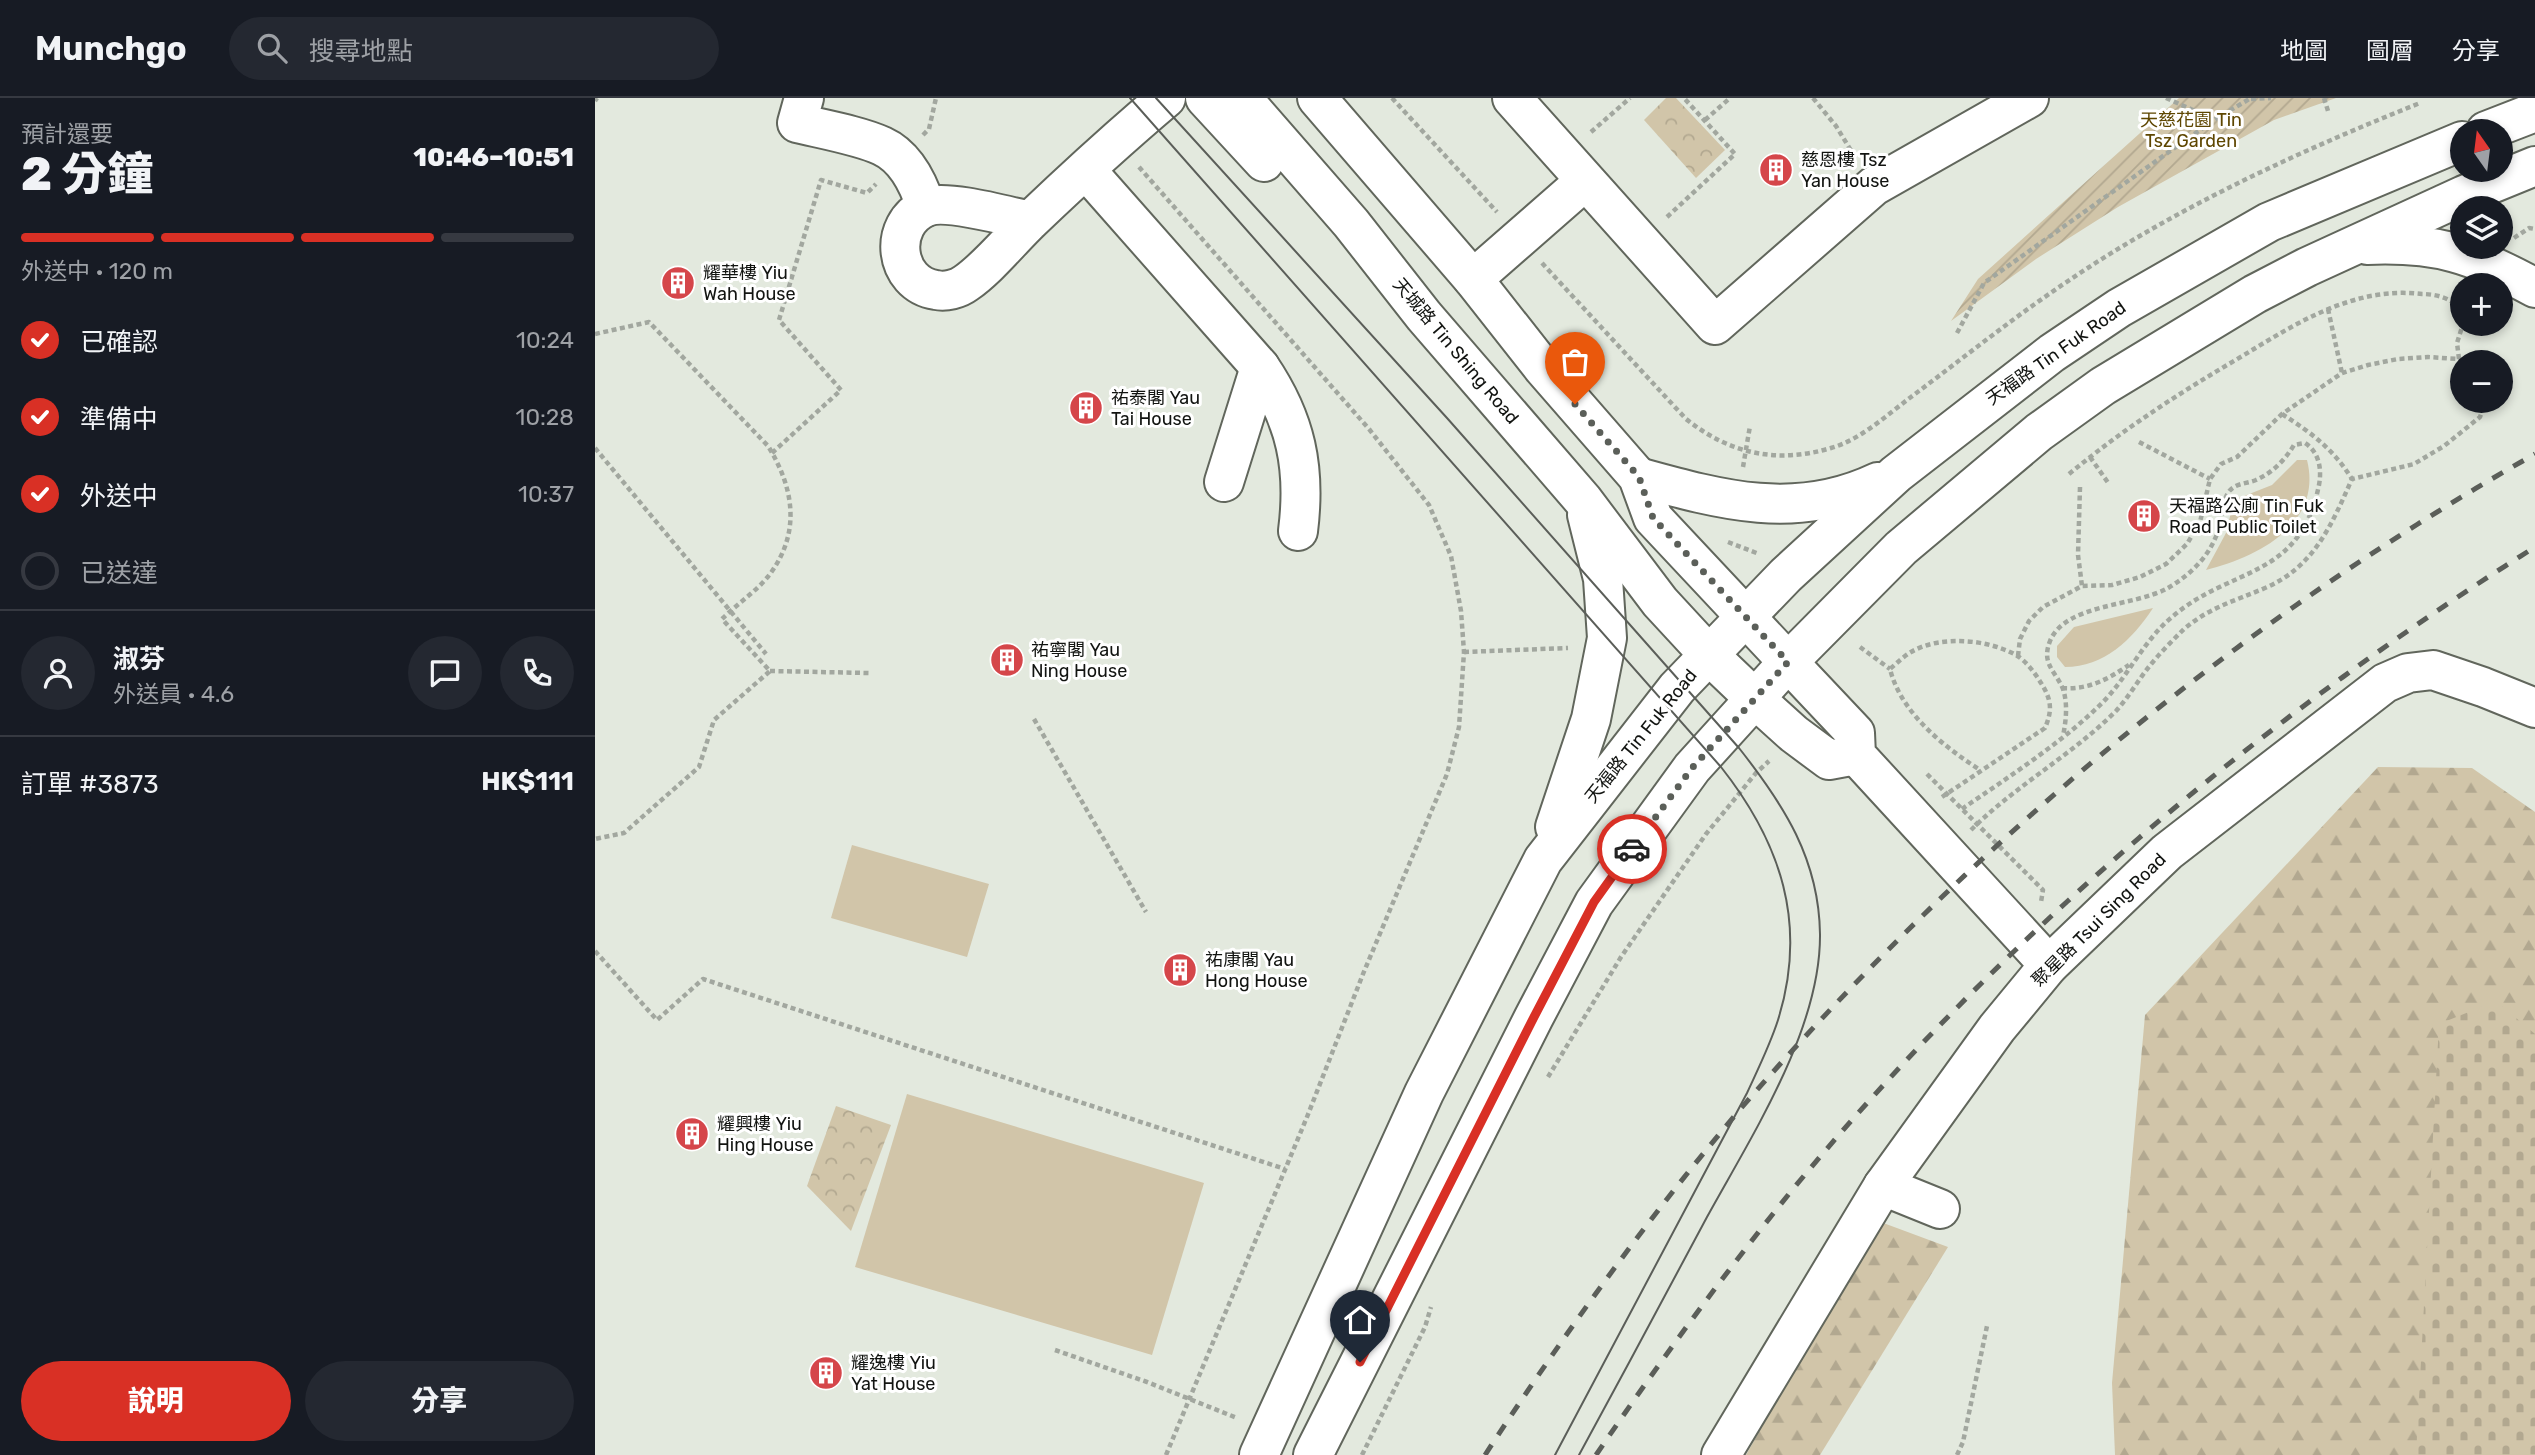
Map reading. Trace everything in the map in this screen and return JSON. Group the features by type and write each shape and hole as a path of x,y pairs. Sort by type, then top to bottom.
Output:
{"main road":[{"path":"804,98 797,123 884,146 900,159 913,176 926,207"},
{"path":"1030,221 942,204 926,207 913,216 903,229 899,244 901,260 908,274 920,284 935,290 951,290 966,284 1030,221 1166,98"},
{"path":"1205,98 1335,236 1424,316"},
{"name":"天城路 Tin Shing Road","path":"1242,98 1351,223 1424,316 1583,500 1660,601 1709,655 1794,734 1829,760 1856,755"},
{"path":"1317,98 1472,279 1543,368 1639,477 1653,518 1855,733 1856,755 2049,965"},
{"path":"1512,98 1715,325 1874,186 2029,98"},
{"path":"2513,121 2535,112"},
{"name":"天福路 Tin Fuk Road","path":"1259,1455 1425,1093 1543,860 1667,699 1805,557 1896,474 2052,353 2119,307 2269,222 2450,146"},
{"path":"1313,1455 1594,902 1692,768 1788,662 1901,548 2039,432 2103,386 2255,294 2307,267 2464,195 2535,166"},
{"path":"1472,279 1521,239 1575,169"},
{"path":"1086,170 1260,367 1283,405 1298,452 1301,492 1298,531"},
{"path":"2354,246 2404,243 2448,249 2489,264 2535,288"},
{"path":"1224,482 1260,367"},
{"path":"1639,477 1735,501 1797,505 1862,490 1896,474"},
{"path":"1543,860 1591,719 1607,638 1603,579 1583,500"},
{"name":"聚星路 Tsui Sing Road","path":"1721,1455 1883,1186 1997,1028 2049,965 2167,852 2385,683 2408,673 2433,670 2535,708"},
{"path":"1883,1186 1940,1209"}],"path":[{"path":"1392,98 1686,419 1710,438 1775,456 1815,452 1834,447 1854,437 2052,292 2157,226 2277,163 2420,103"},
{"path":"1575,169 1630,98"},
{"path":"1640,242 1735,154 1684,98"},
{"path":"1705,120 1730,98"},
{"path":"1813,98 1836,126 1874,186"},
{"path":"2166,98 2214,120"},
{"path":"1957,333 1984,283 2214,120 2251,99 2271,98"},
{"path":"2324,98 2328,111"},
{"path":"1117,141 1369,429 1429,505 1451,556 1461,611 1464,652 1459,727 1447,774 1166,1455"},
{"path":"772,453 841,390 779,320 821,180 867,193 900,159"},
{"path":"2069,474 2129,426 2183,390 2328,309 2367,296 2393,292 2433,295 2450,301"},
{"path":"2328,309 2342,373"},
{"path":"595,334 649,322 772,453 781,466 789,488 791,511 785,546 768,576 722,619 770,671"},
{"path":"2018,656 2020,639 2029,621 2043,607 2082,586 2112,585 2140,577 2166,564 2187,544 2200,522 2210,479 2221,464 2237,457 2282,414 2342,373 2398,359 2450,358"},
{"path":"2352,479 2414,464 2444,446 2482,413"},
{"path":"2282,414 2315,435 2339,459 2352,479"},
{"path":"1742,471 1750,426"},
{"path":"2139,442 2210,479"},
{"path":"1962,809 2063,736 2102,703 2156,632 2186,606 2218,587 2266,565 2294,542 2305,527 2316,500 2320,472 2314,449 2305,443 2294,445 2287,457 2271,471 2255,481 2238,484 2228,493 2212,546 2202,561 2186,576 2149,597 2090,610 2061,625 2051,639 2046,656 2052,673 2062,688 2066,720 2063,736"},
{"path":"595,448 766,654"},
{"path":"2090,457 2109,484"},
{"path":"1971,831 2084,740 2117,709 2150,666 2185,629 2215,606 2266,588 2291,575 2311,556 2328,531 2352,479"},
{"path":"2080,487 2078,555 2082,586"},
{"path":"1718,538 1763,555"},
{"path":"1890,668 1912,652 1926,646 1948,642 1991,645 2018,656 2035,674 2050,698 2051,714 2045,728 1939,799"},
{"path":"1860,647 1890,668 1894,684 1905,702 1940,742 1980,770"},
{"path":"1464,652 1575,648"},
{"path":"2062,688 2076,689 2095,684 2133,662"},
{"path":"595,839 624,833 699,767 714,720 770,671 869,673"},
{"path":"1034,719 1146,912"},
{"path":"1543,1084 1621,957 1706,834 1764,765"},
{"path":"1918,766 2043,890 2041,903"},
{"path":"595,951 657,1020 703,979 1285,1169"},
{"path":"1361,1455 1426,1327 1433,1301"},
{"path":"1957,1455 1963,1442 1987,1326"},
{"path":"1055,1350 1242,1420"}],"green space":[{"path":"1666,98 1676,98 1725,150 1696,178 1644,120"},
{"name":"天慈花園 Tin Tsz Garden","path":"2179,98 2336,98 2274,120 2118,207 2036,259 1951,321 1978,279"},
{"path":"2297,460 2307,460 2309,483 2305,502 2296,520 2265,546 2246,556 2206,570 2226,533 2234,500 2272,485"},
{"path":"2153,608 2126,641 2104,657 2079,666 2065,667 2057,657 2057,646 2074,627"},
{"path":"2378,767 2472,768 2535,812 2535,1455 2115,1455 2112,1383 2145,1015"},
{"path":"852,845 989,884 967,957 831,918"},
{"path":"2496,1001 2535,1034 2535,1455 2416,1455 2439,1024"},
{"path":"907,1094 1204,1183 1152,1355 855,1267"},
{"path":"836,1106 891,1125 851,1231 807,1186"},
{"path":"1878,1221 1948,1247 1820,1455 1746,1455"}],"tram line":[{"path":"1130,98 1721,767 1759,825 1783,886 1789,918 1790,951 1787,985 1771,1039 1747,1093 1555,1455"},
{"path":"1156,98 1447,418 1739,748 1784,812 1806,857 1818,907 1820,934 1817,970 1797,1044 1763,1116 1579,1455"}],"railway":[{"path":"1485,1455 1608,1276 1708,1148 1829,1011 1920,919 2014,830 2111,746 2212,666 2317,591 2424,520 2535,454"},
{"path":"1596,1455 1691,1320 1793,1189 1874,1096 1958,1006 2047,920 2138,838 2233,760 2331,685 2432,614 2535,547"}],"way so far":[{"path":"1575,404 1639,477 1653,518 1788,662 1692,768 1632,849"}],"place":[{"name":"慈恩樓 Tsz Yan House","path":"1776,170"},
{"name":"耀華樓 Yiu Wah House","path":"678,283"},
{"name":"祐泰閣 Yau Tai House","path":"1086,408"},
{"name":"天福路公廁 Tin Fuk Road Public Toilet","path":"2144,516"},
{"name":"祐寧閣 Yau Ning House","path":"1007,660"},
{"name":"祐康閣 Yau Hong House","path":"1180,970"},
{"name":"耀興樓 Yiu Hing House","path":"692,1134"},
{"name":"耀逸樓 Yiu Yat House","path":"826,1373"}],"route":[{"path":"1360,1362 1594,902 1632,849"}]}
